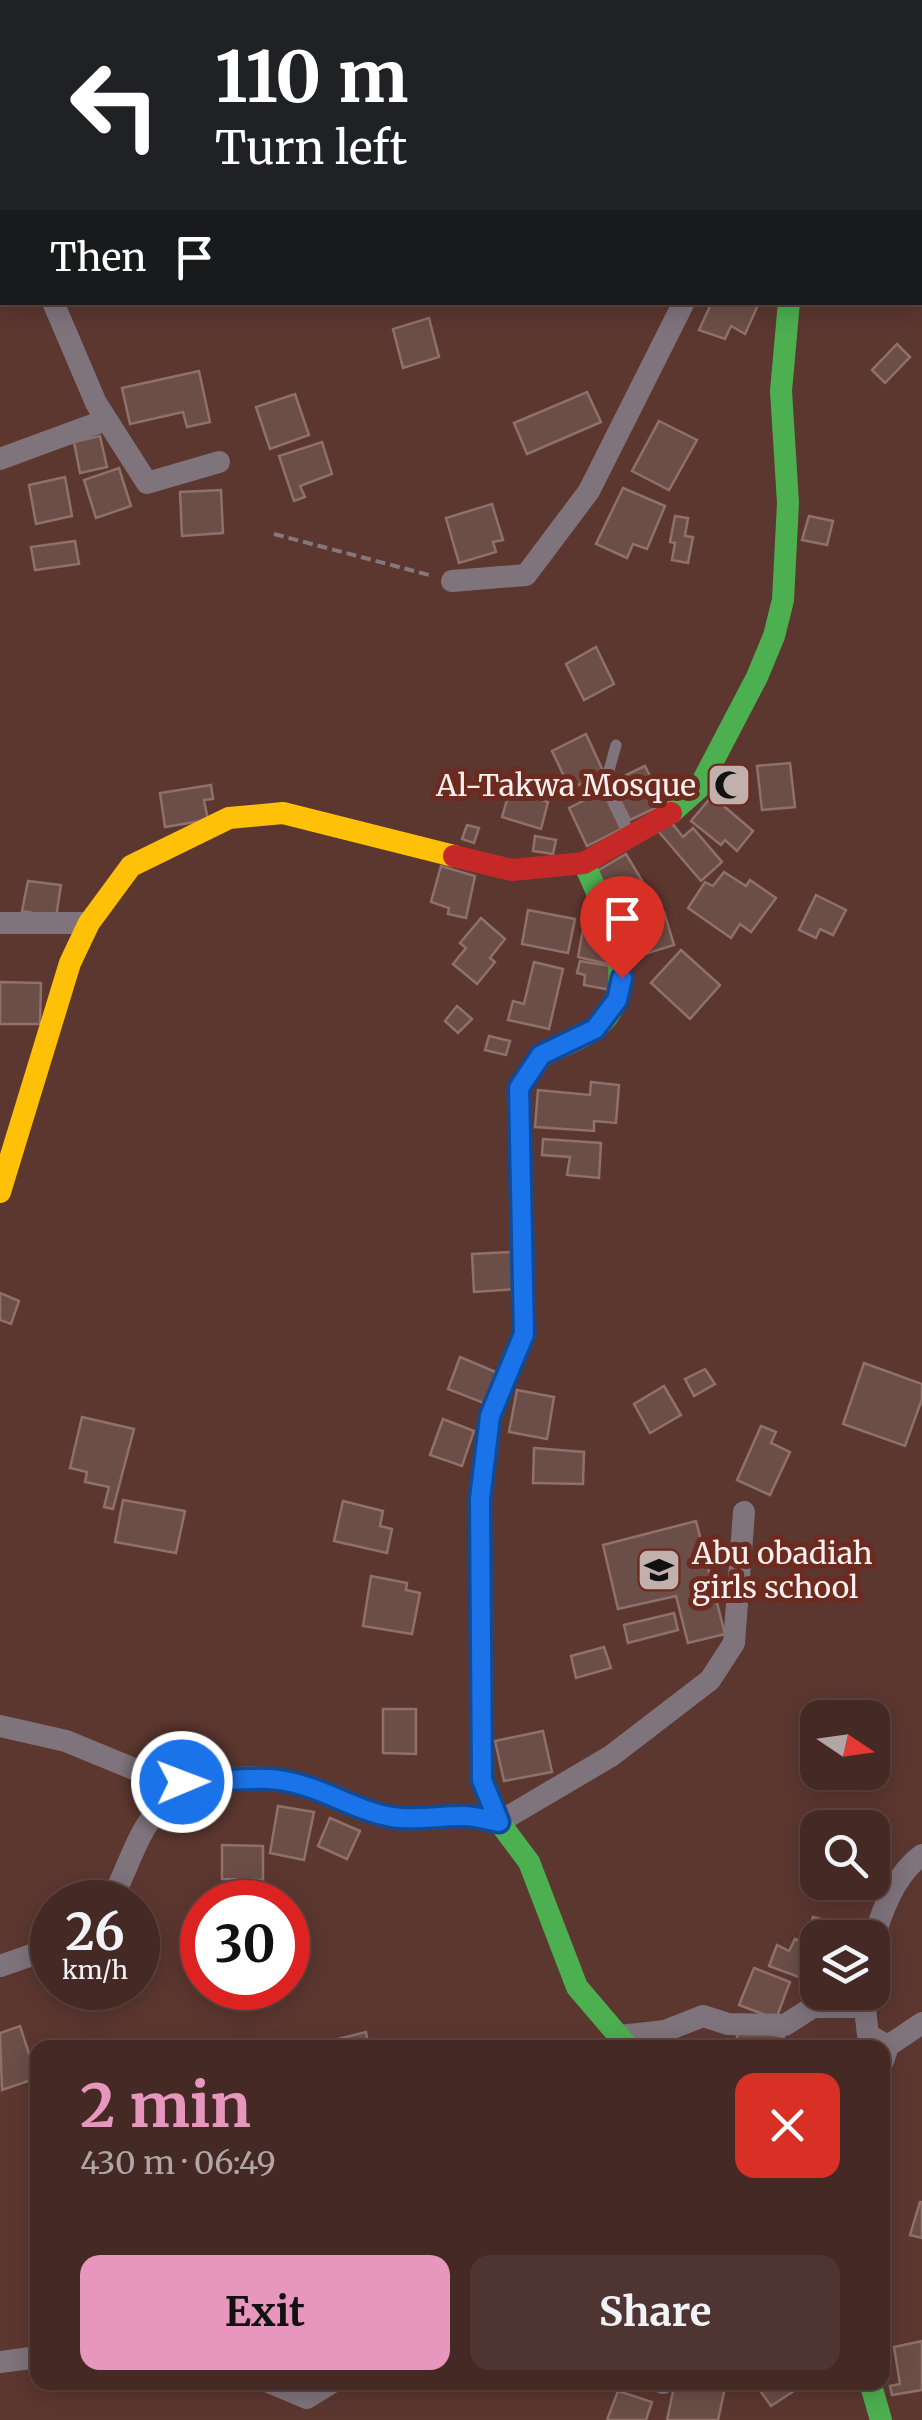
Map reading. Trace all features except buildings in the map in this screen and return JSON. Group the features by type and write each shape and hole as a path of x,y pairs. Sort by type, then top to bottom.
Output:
{"street":[{"path":"54,305 96,404 147,483 219,462"},
{"path":"452,581 526,575 589,491 682,305"},
{"path":"1,1185 70,963 89,923 131,866 228,818 284,814 512,870 584,863 676,810 698,788 757,676 774,636 783,600 787,523 781,390 789,305"},
{"path":"0,459 106,420"},
{"path":"584,863 612,929 622,978 617,1000 595,1029 541,1055 519,1088 524,1334 490,1416 480,1499 482,1780 499,1822 529,1862 577,1987 623,2040"},
{"path":"0,923 89,923"},
{"path":"0,1726 66,1741 158,1779 207,1784 262,1779 291,1782 359,1809 390,1816 420,1820 464,1815 499,1822 611,1756 710,1680 734,1643 744,1512"},
{"path":"121,1880 160,1808 182,1793 207,1784"},
{"path":"879,1920 912,1863 922,1856"},
{"path":"0,1966 30,1956"},
{"path":"632,2040 703,2016 728,2024 785,2025 806,2010"},
{"path":"865,2010 868,2035 872,2040"},
{"path":"890,2050 922,2023"},
{"path":"0,2362 30,2358"},
{"path":"288,2390 306,2398 319,2390"},
{"path":"872,2390 881,2420"}],"lane":[{"path":"616,745 605,785 631,836"}],"path":[{"path":"274,534 452,581"}],"traffic: fast":[{"path":"671,813 699,788 757,677 783,600 788,503 781,391 789,305"},
{"path":"481,1488 491,1416 524,1334 519,1088 542,1056 589,1033 607,1017 617,997 617,951 584,863"},
{"path":"481,1780 499,1822 529,1862 577,1987 622,2040"},
{"path":"872,2390 881,2420"}],"traffic: slow":[{"path":"0,1192 70,963 89,923 131,866 229,818 283,813 454,856"}],"traffic: jam":[{"path":"454,856 512,870 584,863 671,813"},
{"path":"481,1488 481,1780"}],"place":[{"name":"Al-Takwa Mosque","path":"729,785"},
{"name":"Abu obadiah girls school","path":"659,1570"}],"route":[{"path":"182,1782 291,1782 359,1809 390,1816 420,1820 464,1815 499,1822 482,1780 480,1499 490,1416 524,1334 519,1088 541,1055 595,1029 617,1000 622,978"}]}
